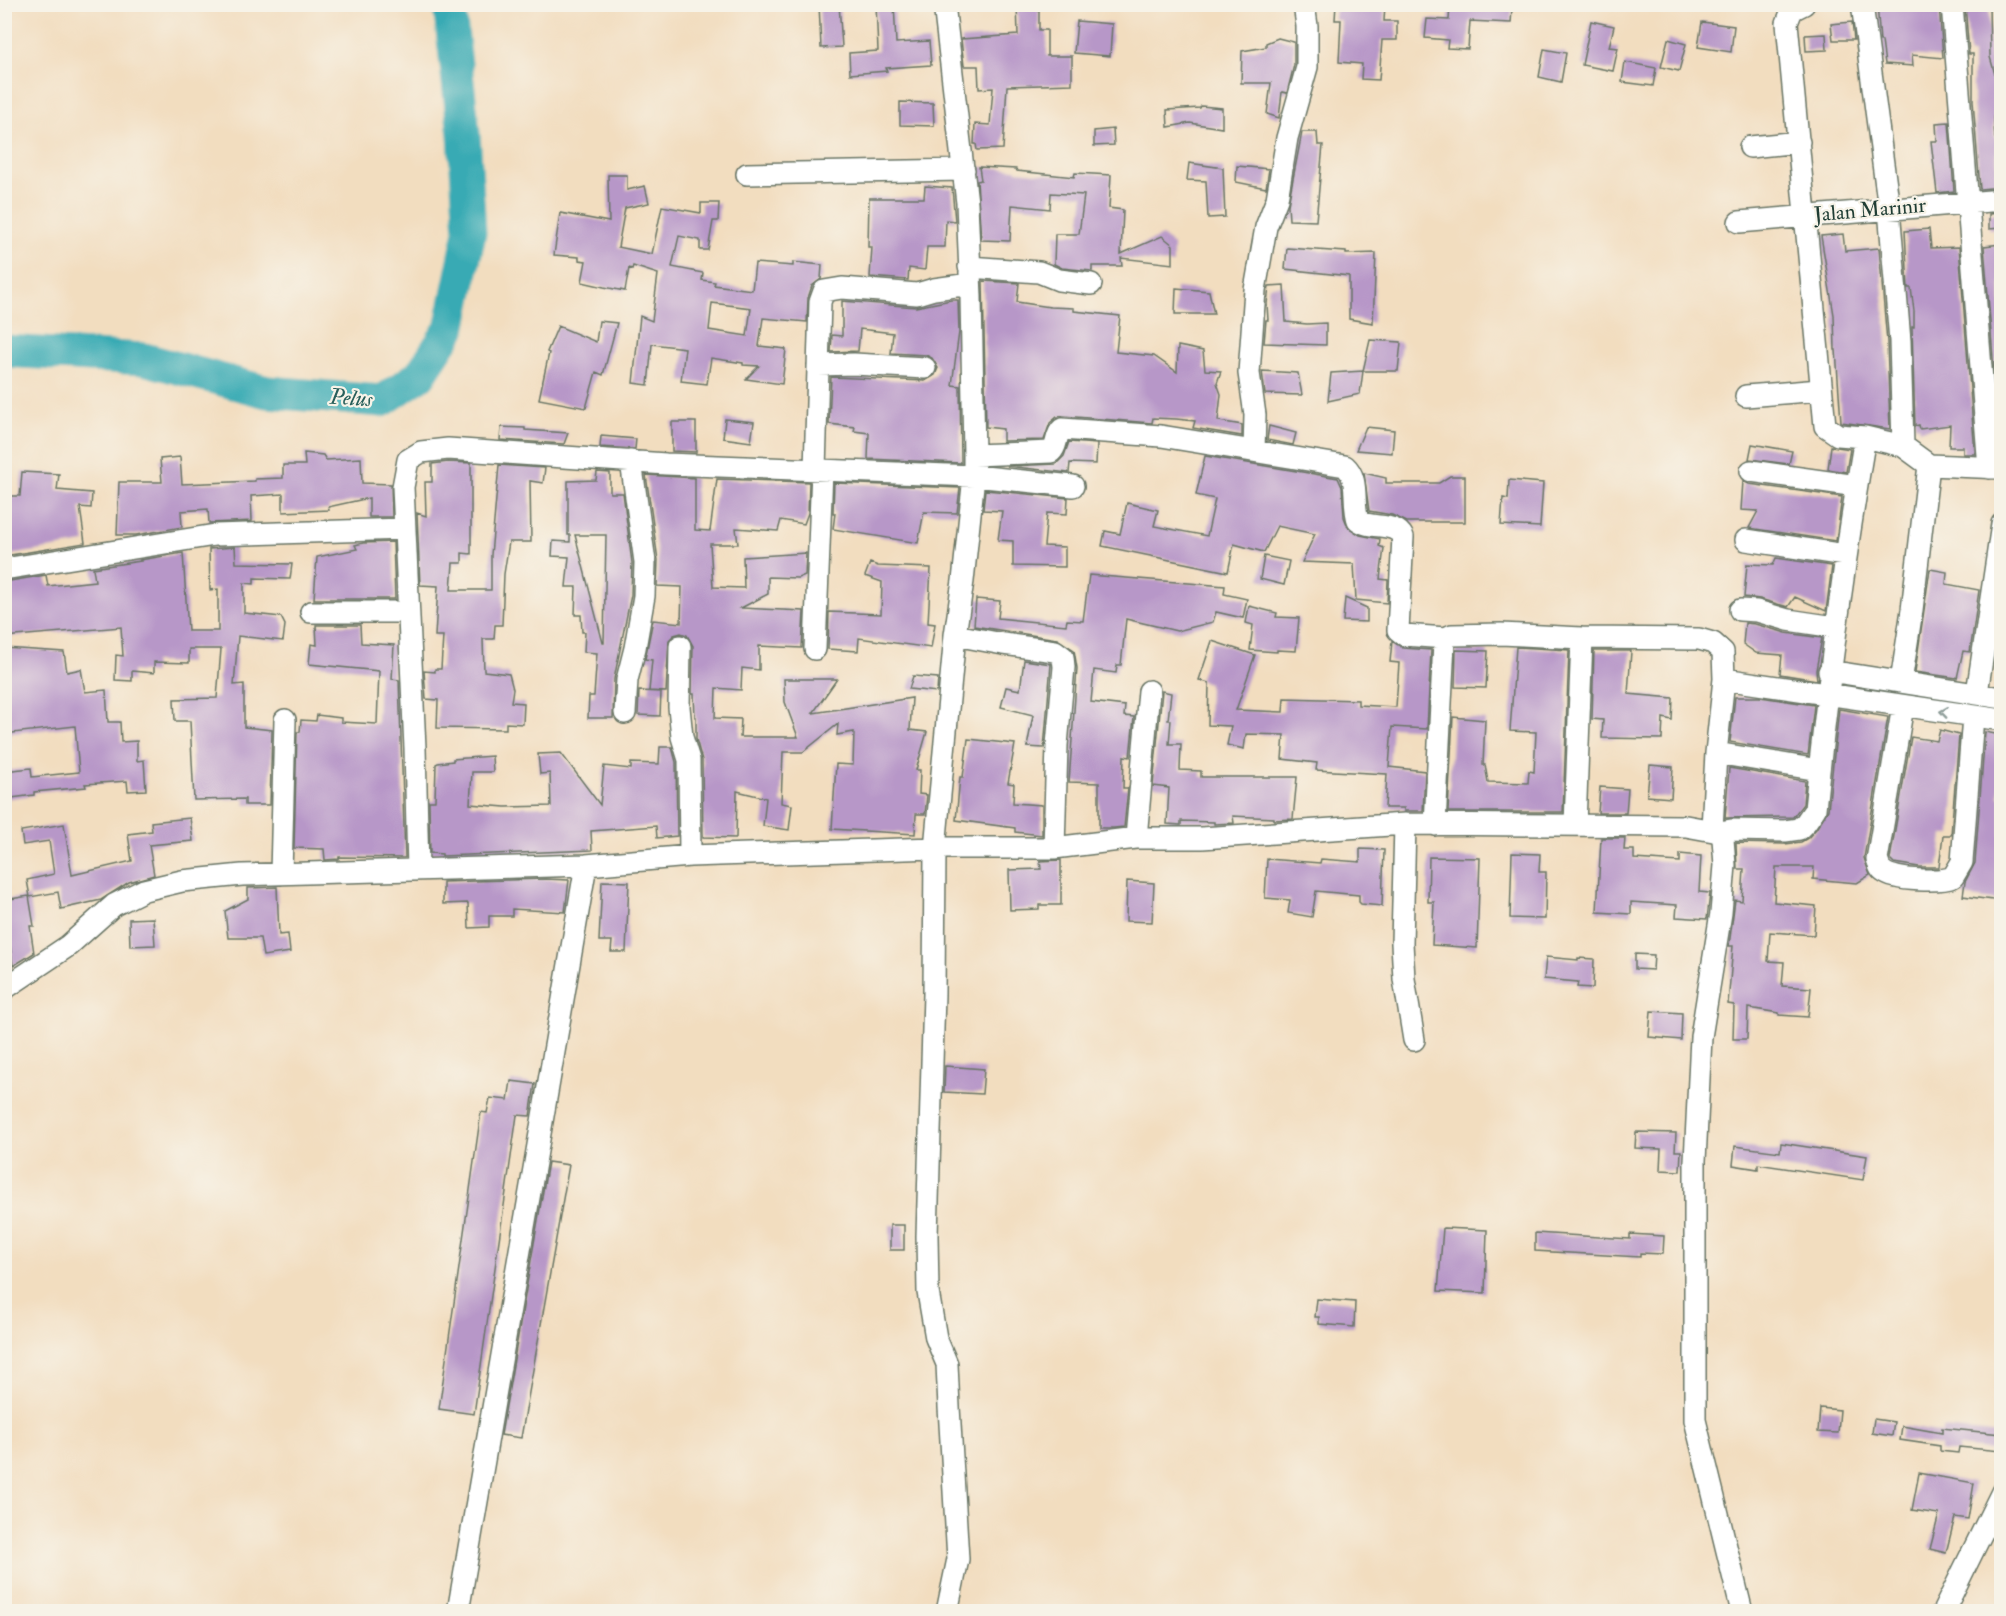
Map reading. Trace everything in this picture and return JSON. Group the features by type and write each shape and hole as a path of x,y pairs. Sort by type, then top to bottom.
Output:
{"street":[{"path":"944,4 964,170 970,275 974,465 934,848 934,994 927,1236 928,1292 936,1338 946,1364 950,1407 958,1559 947,1611"},
{"path":"1254,451 1255,415 1249,373 1255,291 1266,227 1277,199 1287,138 1307,67 1307,26 1304,4"},
{"path":"1804,4 1792,10 1787,23 1825,426 1838,435 1865,436 1903,446 1929,465 1995,468 1952,4"},
{"path":"1862,4 1889,209 1900,341 1903,446"},
{"path":"1750,147 1798,142"},
{"path":"747,174 964,170"},
{"name":"Jalan Marinir","path":"1739,222 2001,200"},
{"path":"815,649 819,470 818,365 820,302 824,291 842,288 916,294 970,275 1039,272 1059,280 1091,284"},
{"path":"818,365 854,364 924,368"},
{"path":"1746,396 1820,390"},
{"path":"418,870 403,487 408,460 421,452 448,450 819,470 974,465 1051,452 1055,448 1058,433 1062,429 1161,436 1341,465 1348,469 1353,480 1358,520 1366,524 1396,530 1402,537 1398,630 1404,635 1446,638 1452,635 1501,634 1582,638 1699,639 1713,643 1723,652 1724,679 1716,753 1715,831 1723,839 1725,864 1721,913 1701,1037 1697,1129 1695,1420 1742,1611"},
{"path":"4,989 68,946 114,905 144,890 182,881 242,875 586,865 690,856 934,848 1054,848 1136,838 1202,838 1406,824 1686,826 1715,831 1798,829 1815,809 1829,671 1865,436"},
{"path":"624,713 627,680 644,596 645,562 631,461"},
{"path":"974,465 1073,486"},
{"path":"1901,682 1929,465"},
{"path":"1751,471 1857,486"},
{"path":"1977,693 2001,524"},
{"path":"4,569 216,535 404,529"},
{"path":"1746,540 1845,555"},
{"path":"1740,610 1757,611 1788,620 1835,627"},
{"path":"311,612 408,612"},
{"path":"955,634 1003,644 1055,651 1063,657 1057,745 1054,848"},
{"path":"1435,825 1443,648 1446,638"},
{"path":"1575,825 1582,638"},
{"path":"680,646 679,707 682,737 689,760 690,856"},
{"path":"1829,671 2001,698"},
{"path":"1724,679 2001,720"},
{"path":"1136,838 1149,691"},
{"path":"1903,706 1877,861 1882,872 1891,876 1943,881 1953,877 1962,862 1973,716"},
{"path":"281,874 285,720"},
{"path":"1716,753 1819,770"},
{"path":"1406,824 1402,943 1404,979 1414,1040"},
{"path":"458,1611 586,865"},
{"path":"1944,1611 2001,1492"}],"building":[{"path":"819,4 839,4 842,47 821,48"},
{"path":"876,4 894,4 896,43 929,41 931,65 886,68 887,71 850,74 849,53 878,51"},
{"path":"1017,4 1039,4 1039,30 1047,30 1047,56 1072,56 1072,84 1007,86 1003,149 977,150 974,144 975,124 990,125 993,88 979,89 978,66 964,66 961,39 1018,35"},
{"path":"1336,4 1385,4 1384,21 1397,21 1397,40 1382,40 1379,80 1361,79 1362,64 1339,62 1341,20 1335,20"},
{"path":"1450,4 1512,9 1511,23 1470,21 1468,49 1447,48 1448,40 1425,38 1427,19 1449,20"},
{"path":"1877,4 1939,4 1943,58 1912,55 1913,66 1885,64 1882,41 1880,41"},
{"path":"1965,4 1989,4 1990,57 1996,78 1994,123 1995,138 1997,138 1997,175 2001,175 2001,187 1980,189 1973,101 1973,54 1969,54"},
{"path":"1077,21 1112,24 1110,56 1074,53"},
{"path":"1591,21 1614,26 1609,47 1618,48 1613,71 1582,65"},
{"path":"1702,22 1734,26 1731,52 1698,47"},
{"path":"1852,22 1854,40 1833,40 1831,24"},
{"path":"1826,34 1827,50 1806,51 1805,35"},
{"path":"1278,38 1294,42 1294,65 1287,93 1282,92 1279,118 1267,114 1271,83 1241,83 1242,51 1266,47 1266,43"},
{"path":"1668,39 1686,44 1679,71 1661,67"},
{"path":"1544,49 1566,53 1561,82 1539,77"},
{"path":"1625,62 1656,68 1653,86 1622,82"},
{"path":"900,102 933,103 934,126 900,125"},
{"path":"1201,106 1222,108 1222,128 1190,123 1168,127 1167,110 1200,108"},
{"path":"1949,122 1954,191 1937,193 1931,141 1937,141 1936,123"},
{"path":"1113,129 1114,145 1094,146 1094,131"},
{"path":"1302,132 1317,132 1318,145 1323,145 1316,221 1289,220 1288,205"},
{"path":"1189,163 1223,168 1225,217 1208,218 1206,181 1187,180"},
{"path":"1237,166 1269,169 1266,188 1236,182"},
{"path":"979,167 1016,169 1017,171 1074,177 1075,173 1111,175 1109,208 1123,210 1121,254 1162,236 1173,245 1173,264 1121,258 1122,266 1092,266 1092,271 1062,268 1054,264 1055,234 1079,234 1084,195 1051,193 1050,209 1012,205 1010,241 981,240 977,181 981,180"},
{"path":"608,175 627,175 627,190 645,186 649,203 625,208 618,247 652,254 662,206 701,213 701,203 719,203 718,221 713,221 708,250 700,250 700,240 679,236 672,267 703,273 702,280 715,282 714,285 752,290 755,263 793,266 793,262 822,265 821,279 812,286 808,298 807,322 763,318 759,346 786,349 782,384 746,379 759,366 711,358 707,384 681,381 685,348 652,344 648,385 633,383 640,316 652,321 658,274 633,266 632,269 629,268 625,291 582,282 586,261 579,260 579,257 554,255 560,213 609,222","holes":["712,303 751,308 747,336 709,330"]},
{"path":"925,186 952,188 955,221 946,220 945,247 927,247 925,270 909,268 908,280 870,277 872,247 868,247 869,198 924,198"},
{"path":"2001,213 2001,228 1989,229 1989,214"},
{"path":"1929,229 1931,248 1959,247 1975,454 1963,454 1963,447 1949,447 1950,425 1920,429 1919,425 1915,426 1912,327 1914,327 1914,311 1911,288 1908,288 1905,231"},
{"path":"1843,234 1845,251 1879,248 1887,342 1890,429 1841,422 1834,315 1821,236"},
{"path":"2001,244 2001,382 1995,382 1984,246"},
{"path":"1287,248 1346,252 1346,254 1376,253 1373,323 1349,319 1349,276 1285,269"},
{"path":"983,281 1019,283 1017,302 1120,316 1116,352 1154,356 1177,372 1178,346 1203,351 1205,370 1221,371 1217,383 1221,394 1218,421 1242,425 1242,436 1193,428 1195,421 1153,418 1152,423 1063,416 1057,417 1050,423 1044,440 1003,441 1003,429 986,427"},
{"path":"1284,285 1286,322 1326,323 1326,345 1264,343 1266,320 1268,320 1269,286"},
{"path":"1176,288 1209,291 1214,314 1175,314"},
{"path":"958,300 959,332 952,385 960,386 961,463 868,459 869,433 854,431 855,427 829,424 831,377 925,381 935,375 938,368 932,358 926,355 891,353 893,333 860,329 858,351 831,352 832,335 842,336 842,301 916,307"},
{"path":"599,321 617,323 603,375 596,372 586,408 539,399 549,353 547,352 558,326 596,342"},
{"path":"1370,340 1401,342 1398,371 1363,371"},
{"path":"1262,371 1298,373 1302,395 1265,394"},
{"path":"1363,371 1360,394 1328,401 1331,373"},
{"path":"725,419 754,422 751,442 723,438"},
{"path":"672,422 696,422 696,452 672,451"},
{"path":"1269,426 1296,433 1293,445 1267,440"},
{"path":"501,427 568,433 564,444 500,440"},
{"path":"1366,427 1394,430 1392,453 1356,450"},
{"path":"601,436 636,439 635,449 600,447"},
{"path":"1069,442 1097,444 1096,464 1070,463 1069,473 1007,466 1056,464 1064,456"},
{"path":"1752,444 1792,451 1789,464 1749,459"},
{"path":"1831,446 1850,449 1846,472 1828,469"},
{"path":"304,453 323,455 326,460 361,458 362,483 391,484 392,517 369,517 369,498 328,507 329,510 283,512 283,494 251,496 252,521 209,523 208,509 181,511 182,527 136,535 117,535 119,482 162,482 160,459 180,457 182,484 255,481 255,479 283,478 283,465 305,465"},
{"path":"1205,456 1338,478 1342,487 1344,517 1348,527 1360,535 1380,539 1379,546 1384,548 1380,579 1388,580 1387,603 1356,600 1354,564 1302,562 1315,534 1277,526 1264,552 1234,544 1228,572 1102,546 1105,531 1120,534 1127,503 1158,510 1154,526 1207,536 1215,499 1196,495"},
{"path":"471,463 471,554 462,553 462,563 453,563 451,590 491,590 491,555 499,465 545,468 543,483 530,481 531,542 509,542 504,574 502,625 495,625 494,639 483,639 484,671 509,674 513,689 511,702 524,703 523,724 506,723 506,729 437,728 438,700 426,699 424,671 435,672 435,669 441,669 443,636 435,636 438,586 420,585 417,513 426,516 425,482 432,482 432,464"},
{"path":"22,472 59,474 57,490 92,493 91,508 80,507 85,543 4,556 4,496 20,496"},
{"path":"597,472 610,473 610,493 623,493 632,563 631,595 614,679 613,718 588,718 589,696 594,696 597,653 584,652 585,632 582,632 581,615 575,615 576,587 566,587 569,557 552,556 553,541 570,542 568,481 596,480","holes":["575,535 606,535 604,643 603,643"]},
{"path":"1364,473 1386,478 1386,483 1439,483 1450,476 1465,476 1465,522 1407,522 1392,515 1369,511"},
{"path":"646,475 695,478 695,530 710,531 717,479 809,482 808,513 804,524 781,520 778,531 736,528 738,544 710,544 713,587 744,588 743,557 806,553 805,575 798,578 768,577 768,594 741,608 804,611 802,648 759,646 759,670 742,668 741,690 716,688 715,718 741,719 740,737 798,737 785,702 784,679 837,679 813,713 912,698 910,730 927,732 916,770 920,770 919,794 927,795 925,814 916,814 915,834 832,829 836,764 853,765 854,732 837,735 838,724 803,752 783,752 781,803 792,805 789,830 763,826 766,798 737,791 736,838 703,837 702,760 696,739 694,694 692,694 693,646 687,635 681,633 669,640 666,692 649,691 652,660 645,659 653,620 681,623 682,587 657,586 658,560"},
{"path":"1509,480 1543,483 1540,527 1501,525 1503,498 1508,499"},
{"path":"1743,481 1749,484 1842,497 1836,541 1749,528 1758,511 1741,510"},
{"path":"834,483 960,488 957,513 924,512 918,543 833,529"},
{"path":"985,490 1068,498 1067,514 1047,513 1044,546 1065,547 1065,567 1013,566 1013,541 998,540 1002,511 983,510"},
{"path":"393,542 395,599 314,599 317,557 357,549 355,545 363,543"},
{"path":"235,547 236,563 292,564 290,579 254,578 254,584 244,583 244,613 281,617 285,625 283,641 238,636 234,685 244,684 244,727 272,730 270,805 245,805 245,799 194,800 190,721 175,721 174,699 217,698 221,649 189,649 189,663 154,662 154,673 132,671 132,681 115,680 116,655 123,656 121,627 4,637 4,582 46,575 48,586 95,581 93,568 183,553 188,631 218,631 218,589 210,590 209,549"},
{"path":"1264,556 1289,561 1284,585 1260,579"},
{"path":"1776,558 1832,566 1826,611 1795,597 1788,607 1744,597 1747,564 1773,565"},
{"path":"870,563 878,566 931,568 928,623 935,624 931,648 859,638 858,651 828,649 829,612 881,614 882,582 865,576"},
{"path":"1930,569 1947,572 1946,584 1979,590 1970,652 1963,651 1957,678 1915,672"},
{"path":"1089,575 1225,586 1224,594 1247,599 1243,618 1216,612 1213,622 1177,631 1126,619 1121,665 1117,665 1116,673 1094,670 1091,702 1125,706 1124,716 1134,717 1130,757 1124,756 1123,788 1128,788 1124,827 1099,828 1099,783 1069,782 1077,668 1074,650 1057,639 974,626 976,599 1000,601 998,618 1066,625 1067,620 1083,621"},
{"path":"1345,598 1367,608 1367,622 1343,621"},
{"path":"1249,606 1277,613 1276,617 1299,618 1296,651 1250,650 1253,625 1246,623"},
{"path":"2001,615 2001,656 1995,656"},
{"path":"1745,623 1786,633 1822,638 1816,670 1817,680 1780,674 1782,655 1756,653 1743,644"},
{"path":"316,625 360,625 361,643 394,645 392,679 399,680 405,858 339,857 339,859 325,860 324,849 294,848 297,732 300,732 301,720 316,721 317,715 341,718 341,722 377,724 379,671 309,664 311,644 317,645"},
{"path":"1212,641 1255,655 1236,710 1283,712 1284,698 1358,700 1358,705 1396,707 1399,663 1390,662 1392,641 1403,648 1431,650 1427,729 1392,727 1389,767 1425,771 1423,811 1385,808 1387,774 1316,770 1317,763 1282,759 1284,735 1246,734 1244,749 1227,745 1231,726 1208,725 1209,683 1199,680"},
{"path":"1516,647 1569,650 1563,812 1448,812 1453,717 1485,720 1483,765 1485,765 1488,782 1528,783 1529,771 1534,772 1536,732 1510,731"},
{"path":"4,648 64,652 67,672 81,669 85,692 106,690 108,722 120,722 121,742 137,741 137,761 144,760 146,790 128,791 127,781 85,784 86,787 34,792 34,795 4,799 4,771 31,768 32,777 79,772 75,726 4,734"},
{"path":"1456,650 1488,651 1486,688 1455,687"},
{"path":"1594,651 1631,651 1628,694 1673,698 1672,720 1663,718 1662,739 1602,738 1603,720 1592,719"},
{"path":"1024,660 1051,664 1044,748 1027,747 1033,715 1001,707 1006,687 1020,690"},
{"path":"913,676 938,678 937,692 909,689"},
{"path":"639,691 661,692 660,716 638,715"},
{"path":"1162,691 1171,693 1168,720 1171,720 1169,744 1181,744 1180,770 1201,771 1201,777 1297,777 1293,819 1274,820 1274,818 1233,816 1234,823 1181,821 1181,825 1167,824 1169,788 1153,786"},
{"path":"1735,697 1760,697 1814,705 1808,755 1730,742"},
{"path":"1839,709 1888,717 1864,858 1870,875 1857,883 1813,879 1814,867 1776,867 1774,902 1816,906 1814,935 1770,932 1768,961 1784,962 1782,986 1811,988 1808,1017 1779,1015 1779,1013 1748,1008 1747,1039 1733,1039 1734,1005 1728,1004 1733,946 1729,946 1735,900 1742,901 1744,869 1737,869 1736,843 1801,842 1816,829 1828,810"},
{"path":"1940,730 1959,735 1951,835 1943,835 1939,867 1894,863 1890,859 1911,737 1937,741"},
{"path":"1985,732 2001,735 2000,901 1963,896 1965,882 1975,863"},
{"path":"968,739 1015,744 1008,783 1014,784 1013,803 1042,805 1042,835 1015,832 1015,828 956,820 960,777 963,777"},
{"path":"660,747 672,747 676,762 677,836 657,838 656,826 591,831 592,850 442,856 442,854 430,853 429,801 435,801 436,764 438,763 453,761 453,759 492,756 493,772 472,772 470,804 505,807 551,806 550,773 540,774 538,754 561,753 600,805 604,766 631,769 631,763 659,764"},
{"path":"1650,765 1673,767 1671,798 1647,796"},
{"path":"1729,768 1805,781 1803,804 1793,817 1725,818"},
{"path":"1600,787 1628,789 1626,813 1598,813"},
{"path":"190,818 193,841 149,845 154,875 129,882 101,900 61,909 58,892 30,897 27,880 54,874 49,841 23,845 21,831 64,824 72,875 132,861 128,834 152,831 151,822"},
{"path":"1601,838 1625,838 1624,850 1634,850 1634,859 1680,862 1680,854 1701,856 1699,892 1710,893 1707,919 1676,917 1677,905 1631,902 1631,914 1597,912"},
{"path":"1360,849 1384,850 1382,906 1361,904 1359,895 1316,891 1312,917 1288,913 1290,900 1265,898 1267,859 1320,863 1321,859 1360,862"},
{"path":"1512,853 1540,854 1539,872 1546,872 1545,919 1510,918"},
{"path":"1429,857 1480,858 1477,948 1432,945 1434,902 1428,902"},
{"path":"1061,860 1061,905 1039,905 1039,909 1010,910 1009,870 1041,869 1040,861"},
{"path":"569,880 565,912 512,909 512,916 489,916 489,927 469,928 468,903 443,904 443,882"},
{"path":"602,881 629,882 626,952 611,952 612,941 599,941"},
{"path":"1127,881 1154,883 1152,922 1126,921"},
{"path":"277,887 279,935 288,934 290,952 263,956 260,938 228,938 225,911 248,899 248,888"},
{"path":"29,896 34,926 30,926 34,953 13,966 8,930 4,923 4,900"},
{"path":"153,918 155,945 130,946 129,919"},
{"path":"1635,954 1654,955 1653,970 1635,969"},
{"path":"1546,957 1594,959 1593,988 1577,987 1578,982 1544,979"},
{"path":"1651,1011 1682,1013 1681,1040 1649,1037"},
{"path":"945,1066 984,1069 982,1094 944,1092"},
{"path":"511,1081 535,1084 530,1116 517,1115 474,1414 439,1409 481,1112 487,1113 490,1098 508,1100"},
{"path":"1636,1132 1676,1133 1675,1151 1681,1151 1680,1171 1660,1170 1661,1149 1635,1148"},
{"path":"1781,1143 1867,1156 1863,1180 1758,1164 1758,1169 1733,1165 1735,1146 1780,1152"},
{"path":"548,1162 569,1165 521,1438 501,1435"},
{"path":"890,1225 904,1225 904,1250 890,1250"},
{"path":"1443,1228 1487,1230 1485,1293 1438,1291"},
{"path":"1535,1233 1630,1239 1630,1234 1664,1236 1663,1254 1640,1253 1640,1257 1535,1251"},
{"path":"1317,1299 1355,1302 1354,1327 1319,1324 1319,1317 1315,1317"},
{"path":"1820,1408 1840,1410 1838,1433 1818,1432"},
{"path":"1874,1419 1894,1422 1892,1436 1872,1433"},
{"path":"1902,1426 1942,1433 1942,1428 2001,1434 2001,1451 1959,1447 1958,1453 1940,1451 1940,1446 1900,1440"},
{"path":"1919,1473 1974,1483 1968,1519 1955,1517 1946,1553 1930,1549 1939,1514 1912,1510"}],"waterway":[{"name":"Pelus","path":"4,351 144,359 267,392 382,401 420,375 450,329 470,232 464,134 449,4"}]}
